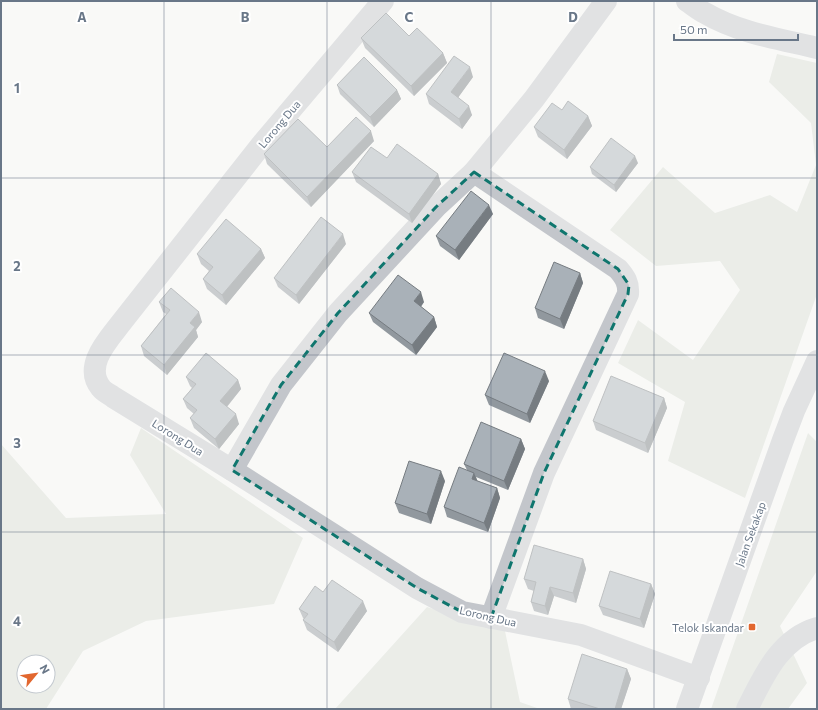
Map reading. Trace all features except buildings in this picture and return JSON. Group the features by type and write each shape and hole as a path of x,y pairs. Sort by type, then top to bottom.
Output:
{"street":[{"name":"Lorong Dua","path":"383,1 262,144 105,344 95,363 94,372 96,380 102,389 417,588 462,612 581,635 699,678"},
{"path":"232,470 281,385 338,313 436,207 474,172 534,99 606,1"},
{"path":"687,1 705,13 734,26 817,48"},
{"path":"474,172 618,269 629,285 628,294 544,472 491,618"},
{"name":"Jalan Sekakap","path":"686,709 699,678 783,440 794,411 817,361"},
{"path":"747,709 768,669 778,655 802,634 817,628"}],"highlighted area":[{"path":"474,172 618,269 629,285 628,294 544,473 491,618 462,612 417,588 232,470 281,385 338,313 436,207"}],"shaded area":[{"path":"777,54 817,63 817,294 745,498 668,461 685,402 618,363 638,320 693,360 740,290 720,261 656,266 610,230 663,167 715,213 770,195 797,212 816,165 811,123 769,82"},
{"path":"141,428 303,538 274,604 146,621 83,651 56,693 56,654 16,654 16,694 56,694 46,709 1,709 1,444 66,518 166,514 130,455"},
{"path":"808,433 817,442 817,571 780,626 807,683 788,709 711,709"},
{"path":"427,607 505,631 520,702 540,709 335,709"}],"place":[{"name":"Telok Iskandar","path":"752,627"}]}
